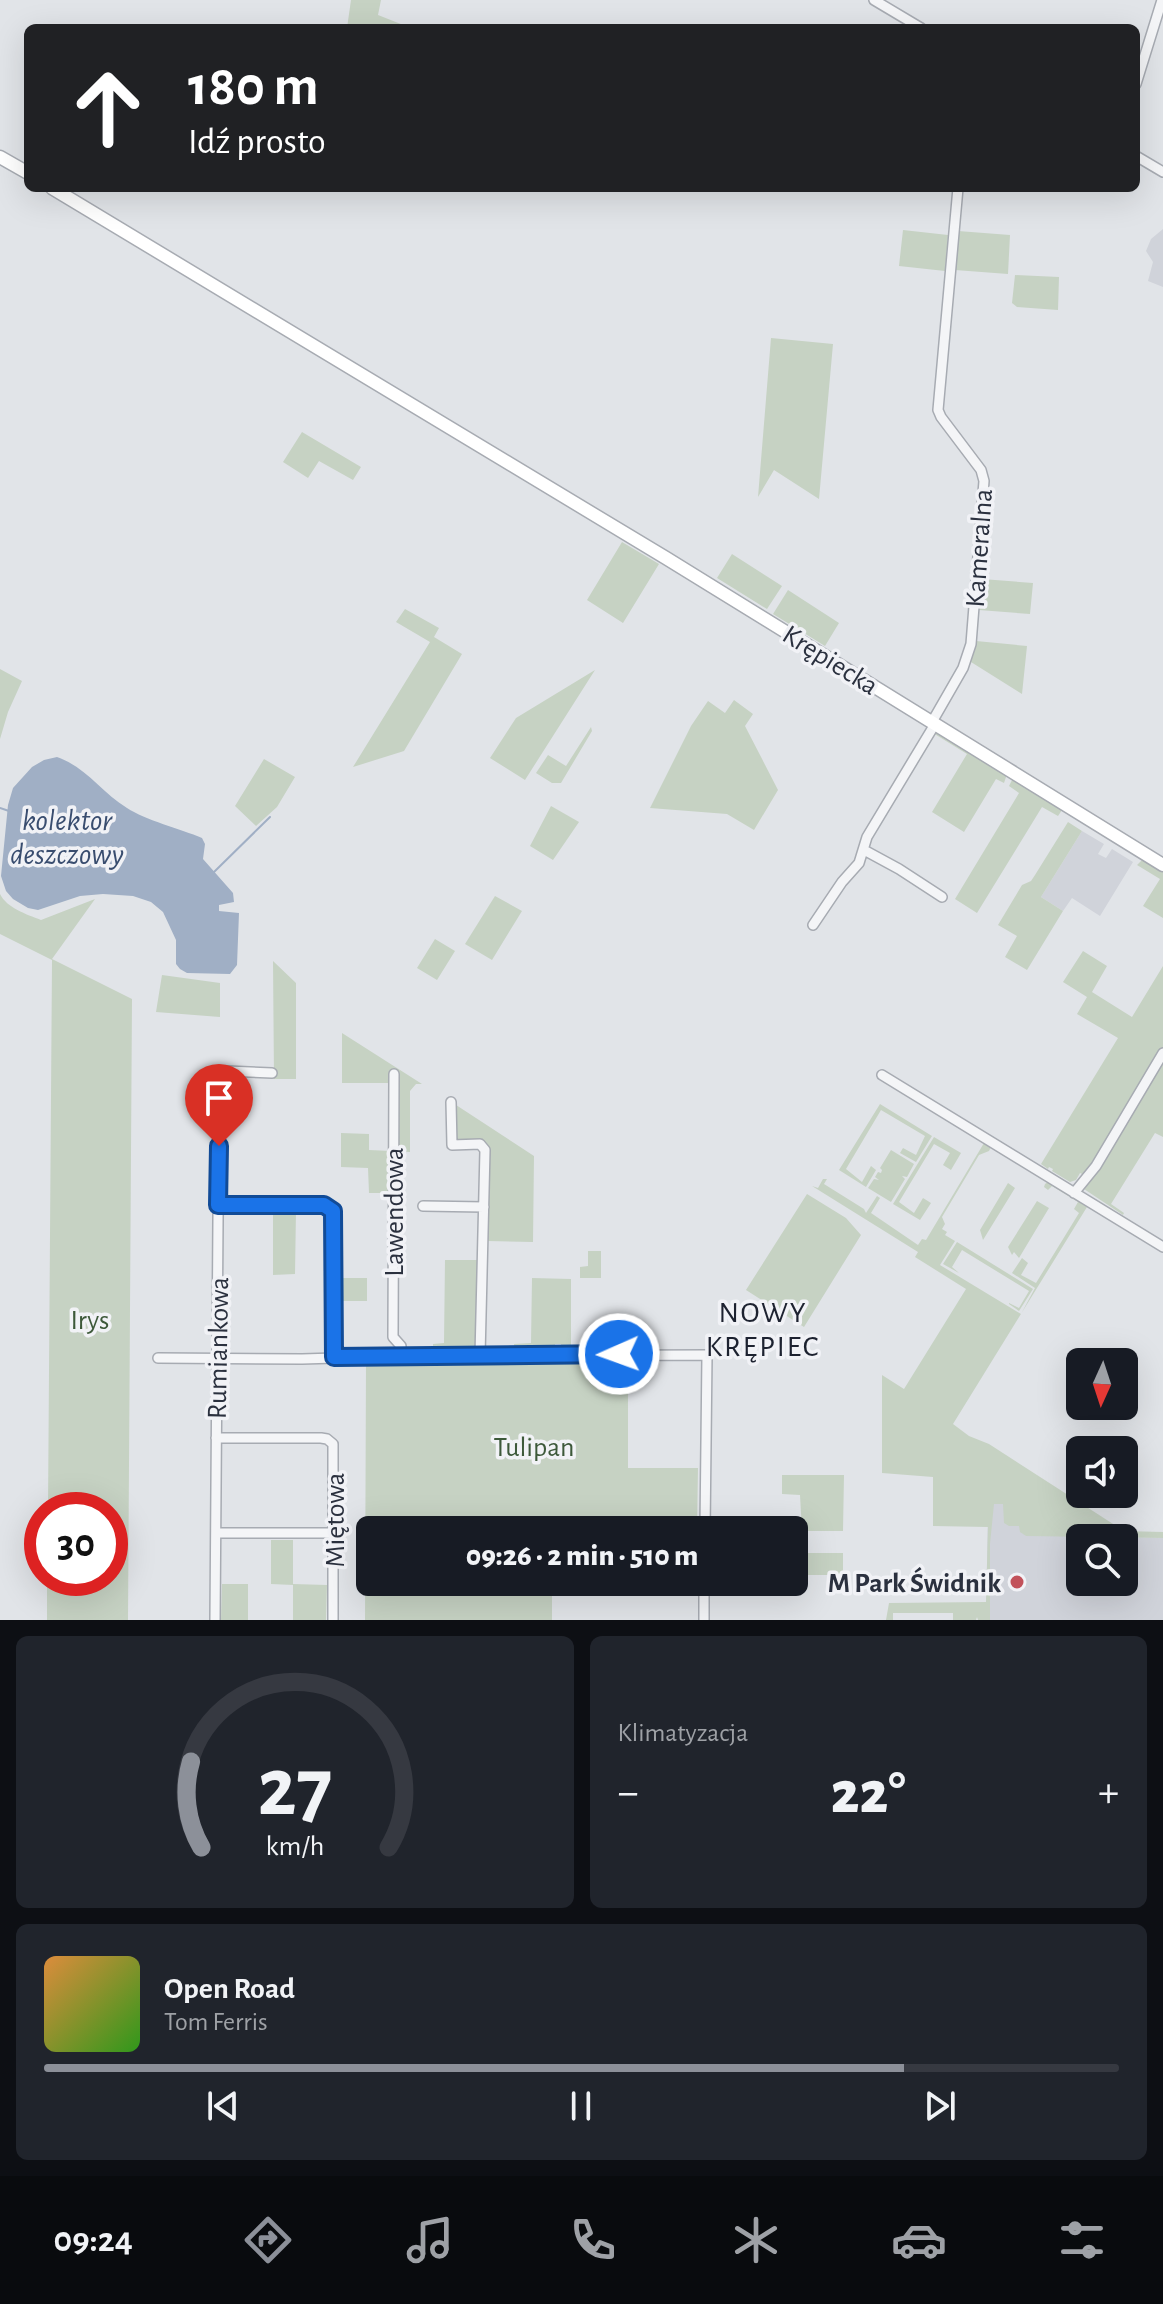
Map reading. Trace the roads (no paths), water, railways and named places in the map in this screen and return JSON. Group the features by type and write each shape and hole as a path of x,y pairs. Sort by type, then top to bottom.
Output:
{"street":[{"path":"874,0 914,24"},
{"path":"1140,71 1162,0"},
{"path":"0,157 24,171"},
{"path":"1140,158 1163,172"},
{"name":"Krępiecka","path":"59,192 497,455 1163,865"},
{"name":"Kameralna","path":"813,925 859,863 867,837 934,723 963,668 971,644 983,475 938,410 958,192"},
{"path":"864,850 942,897"},
{"path":"1074,1193 1096,1166 1163,1053"},
{"name":"Rumiankowa","path":"215,1620 219,1087 227,1071 272,1073"},
{"name":"Lawendowa","path":"394,1074 393,1337 401,1351"},
{"path":"882,1075 1163,1247"},
{"path":"451,1102 452,1145 480,1144 485,1150 480,1356"},
{"path":"218,1205 324,1205 333,1211 334,1357"},
{"path":"423,1206 484,1207"},
{"path":"158,1358 334,1357 401,1351 480,1356 707,1355 705,1516"},
{"name":"Miętowa","path":"216,1438 331,1440 334,1453 333,1620"},
{"path":"216,1533 334,1533"},
{"path":"704,1596 704,1620"}],"water":[{"name":"kolektor deszczowy","path":"57,757 77,767 118,802 135,812 202,838 205,844 203,859 233,893 234,902 219,905 219,911 239,913 237,965 230,974 187,973 180,969 176,964 176,940 163,912 151,902 133,896 103,894 80,896 38,910 28,908 6,891 1,876 8,805 13,788 32,767"}],"waterway":[{"path":"0,808 9,811"},
{"path":"214,872 270,817"}],"place":[{"name":"M Park Świdnik","path":"1017,1582"}],"district":[{"name":"NOWY KRĘPIEC","path":"763,1329"}],"park label":[{"name":"Irys","path":"90,1319"},
{"name":"Tulipan","path":"534,1446"}]}
